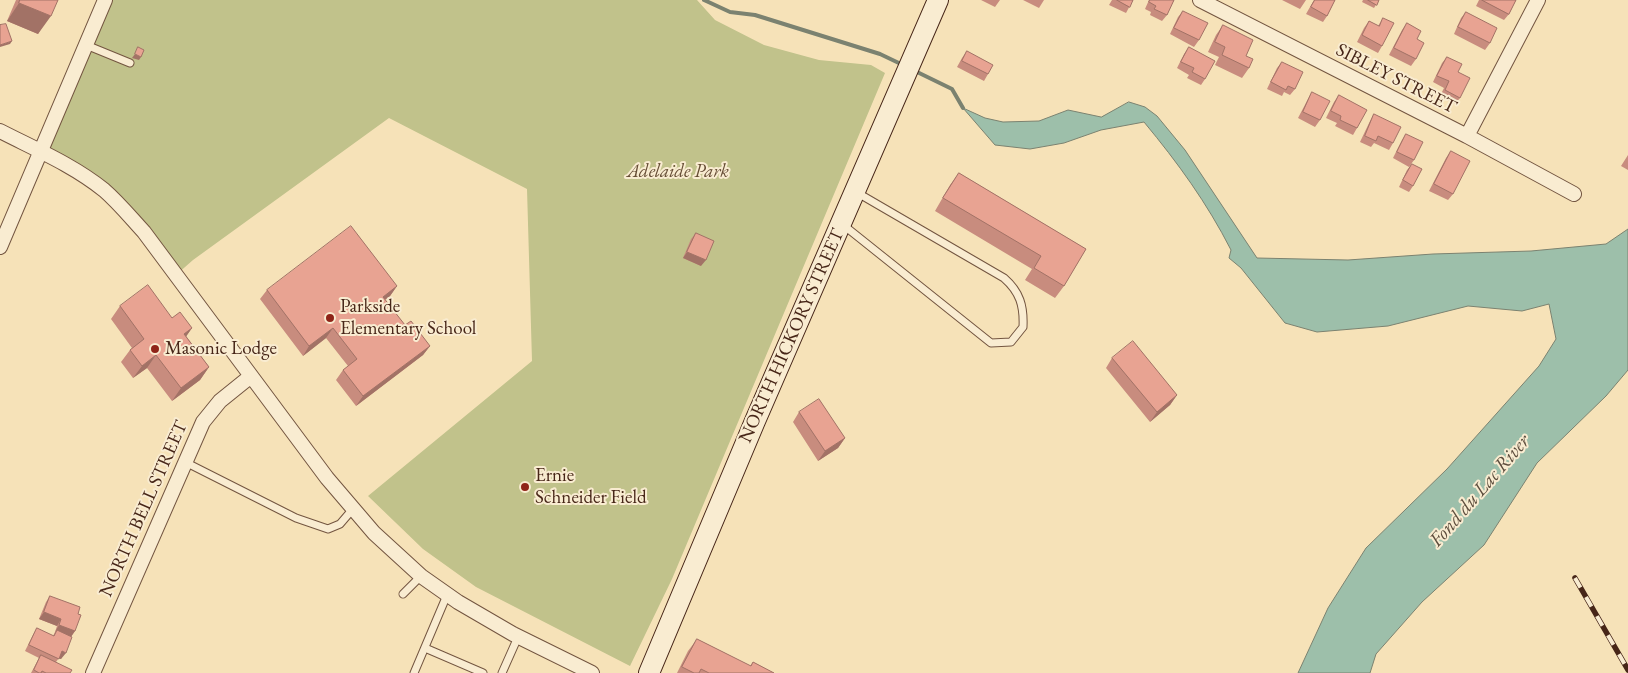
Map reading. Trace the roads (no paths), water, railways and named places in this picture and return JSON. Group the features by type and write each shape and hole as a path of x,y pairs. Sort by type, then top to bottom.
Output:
{"street":[{"path":"2,239 105,0"},
{"name":"NORTH HICKORY STREET","path":"649,673 755,421 938,0"},
{"name":"SIBLEY STREET","path":"1200,0 1467,136 1574,194"},
{"path":"1467,136 1538,0"},
{"path":"0,131 86,177 122,207 144,232 352,510 394,552 421,576 447,595 518,636 592,673"},
{"name":"NORTH BELL STREET","path":"93,673 203,422 213,408 251,376"}],"lane":[{"path":"86,45 130,63"},
{"path":"842,224 991,343 1011,342 1022,327 1021,301 1016,289 1004,278 855,192"},
{"path":"186,462 296,518 328,529 340,524 352,510"},
{"path":"402,594 421,576"},
{"path":"414,673 447,595"},
{"path":"502,673 518,636"},
{"path":"425,648 483,673"}],"water":[{"name":"Fond du Lac River","path":"1129,102 1145,107 1157,116 1185,150 1257,258 1348,260 1433,254 1531,251 1606,244 1628,229 1628,370 1606,396 1537,463 1484,545 1422,602 1376,654 1370,673 1298,673 1328,608 1366,548 1447,469 1539,366 1556,339 1549,304 1522,311 1468,306 1388,326 1317,332 1285,323 1241,268 1229,258 1231,250 1202,200 1169,153 1144,122 1101,130 1064,143 1030,149 995,145 963,108 985,118 1003,122 1039,121 1068,110 1101,117"}],"waterway":[{"path":"704,0 730,12 755,15 880,54 903,65"},
{"path":"913,70 952,89 963,108"}],"railway":[{"path":"1575,578 1628,670"}],"place":[{"name":"Parkside Elementary School","path":"330,318"},
{"name":"Masonic Lodge","path":"155,349"},
{"name":"Ernie Schneider Field","path":"525,487"}],"park label":[{"name":"Adelaide Park","path":"678,172"}]}
